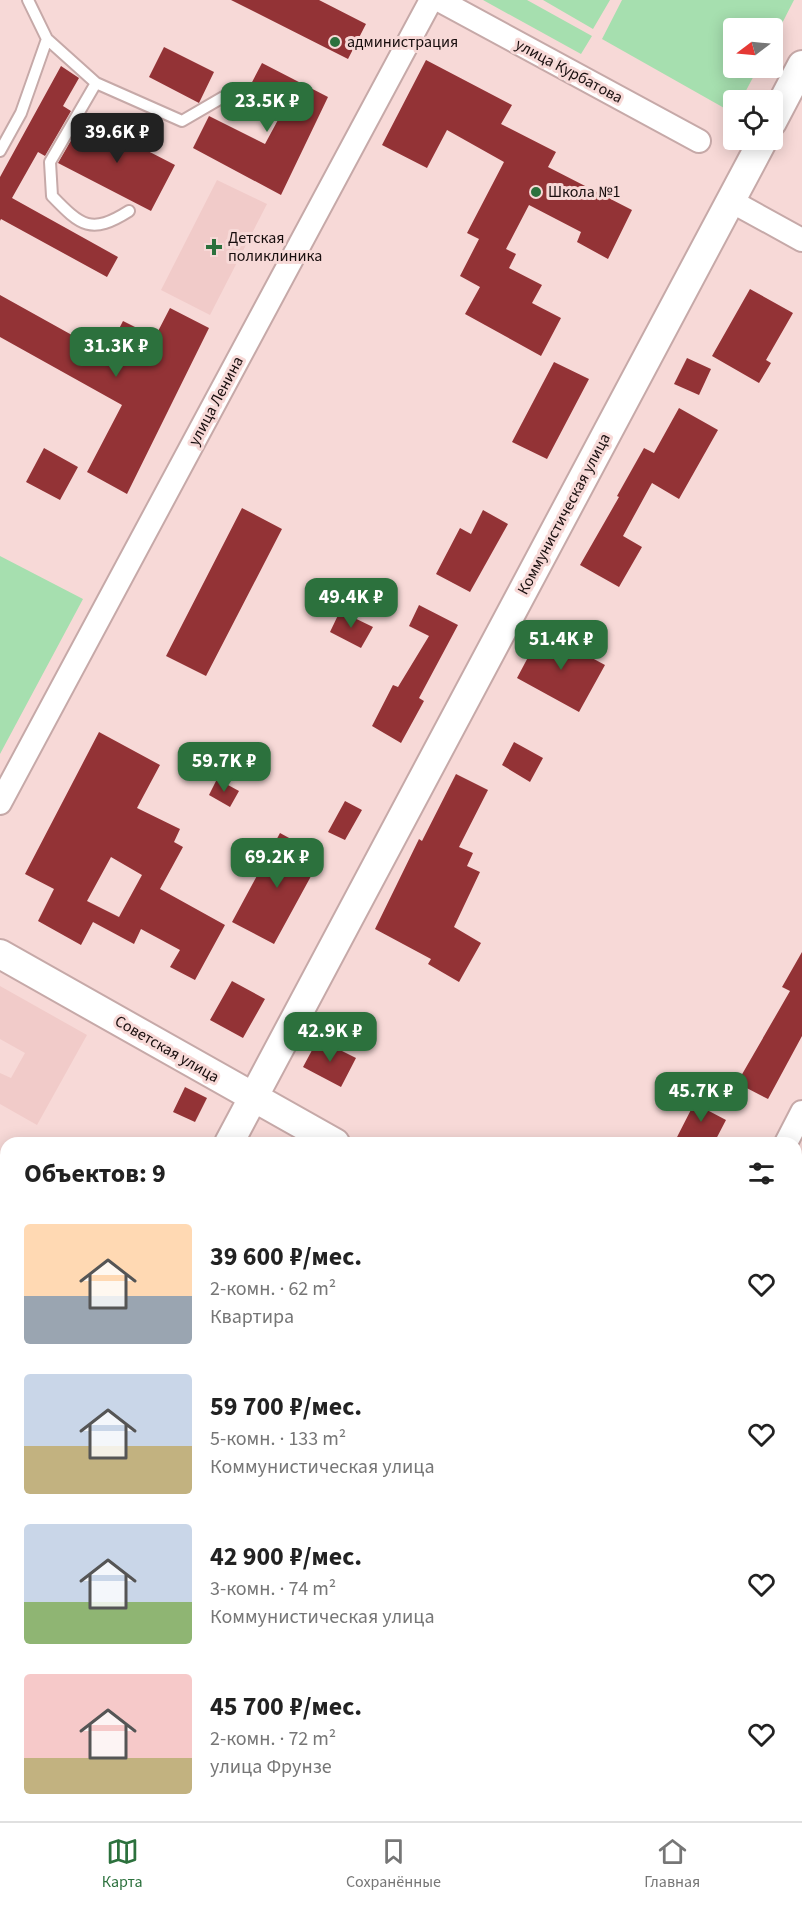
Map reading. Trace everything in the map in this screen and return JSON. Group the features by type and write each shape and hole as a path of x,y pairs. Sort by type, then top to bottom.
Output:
{"street":[{"name":"улица Ленина","path":"0,803 431,0"},
{"name":"улица Курбатова","path":"439,0 699,141"},
{"path":"783,101 802,65"},
{"name":"Коммунистическая улица","path":"232,1137 758,150"},
{"path":"731,201 802,240"},
{"name":"Советская улица","path":"0,954 324,1137"},
{"path":"789,1137 802,1113"}],"lane":[{"path":"28,0 48,39 96,82 182,121 225,96"},
{"path":"0,151 21,113 48,39"},
{"path":"96,82 50,162 52,196 68,212 86,224 107,225 129,211"}],"shaded area":[{"name":"Детская поликлиника","path":"217,180 267,204 210,315 161,290"},
{"path":"0,986 87,1035 37,1125 0,1104 0,1073 11,1078 25,1053 0,1039"}],"green space":[{"path":"483,0 527,0 592,36 581,54"},
{"path":"543,0 610,0 593,29"},
{"path":"622,0 794,0 783,21 783,18 723,18 723,78 753,78 746,90 723,90 723,107 602,39"},
{"path":"0,556 83,599 0,754"}],"building":[{"name":"администрация","path":"231,0 319,0 366,24 348,59"},
{"path":"164,47 214,72 199,103 149,77"},
{"path":"426,60 512,105 501,124 556,152 548,167 632,210 608,259 577,242 581,232 529,205 506,249 516,254 509,268 542,285 532,303 561,318 541,356 465,314 480,287 460,276 479,239 467,233 504,162 447,130 427,168 382,145"},
{"path":"262,63 328,97 281,195 193,148 209,116 265,144 286,105 250,86"},
{"path":"61,66 79,78 63,106 71,111 45,156 38,152 12,198 118,257 107,277 1,219 0,221 0,177"},
{"path":"84,118 175,165 151,211 58,163"},
{"path":"750,289 793,313 766,360 771,363 759,383 712,356"},
{"path":"0,295 106,354 123,321 155,337 170,308 209,328 127,494 87,472 122,405 0,337"},
{"path":"687,358 711,369 699,395 674,384"},
{"path":"554,362 589,379 547,459 512,442"},
{"path":"679,408 718,430 679,499 652,483 623,536 642,547 619,587 580,565 644,448 654,453"},
{"path":"44,448 78,467 60,500 26,482"},
{"path":"242,508 282,529 206,676 166,656"},
{"path":"483,510 508,524 470,592 436,574 460,528 471,534"},
{"path":"419,605 458,625 419,698 424,701 401,743 372,726 393,685 398,687 429,636 409,626"},
{"path":"340,611 373,627 361,648 330,632"},
{"path":"542,631 605,665 579,712 517,678"},
{"path":"99,732 160,765 137,808 180,829 174,842 183,847 160,889 225,925 195,980 170,967 180,950 141,929 134,944 93,922 81,945 38,921 54,889 25,874","holes":["111,857 142,875 119,917 87,901"]},
{"path":"514,742 543,758 530,782 502,765"},
{"path":"456,774 488,790 459,847 473,853 467,866 480,872 454,927 481,943 459,982 428,964 431,959 375,929 419,839 422,841"},
{"path":"217,779 239,791 230,807 209,795"},
{"path":"345,801 362,810 345,840 328,832"},
{"path":"280,833 322,856 274,944 232,922"},
{"path":"802,952 802,1036 768,1099 737,1083 790,991 782,987"},
{"path":"232,981 265,999 243,1038 210,1020"},
{"path":"318,1039 356,1058 341,1087 303,1067"},
{"path":"185,1087 207,1098 195,1122 173,1112"},
{"path":"699,1094 714,1102 709,1111 726,1120 717,1137 677,1137"}],"place":[{"name":"администрация","path":"335,42"},
{"name":"Школа №1","path":"536,192"},
{"name":"Детская поликлиника","path":"214,247"}]}
